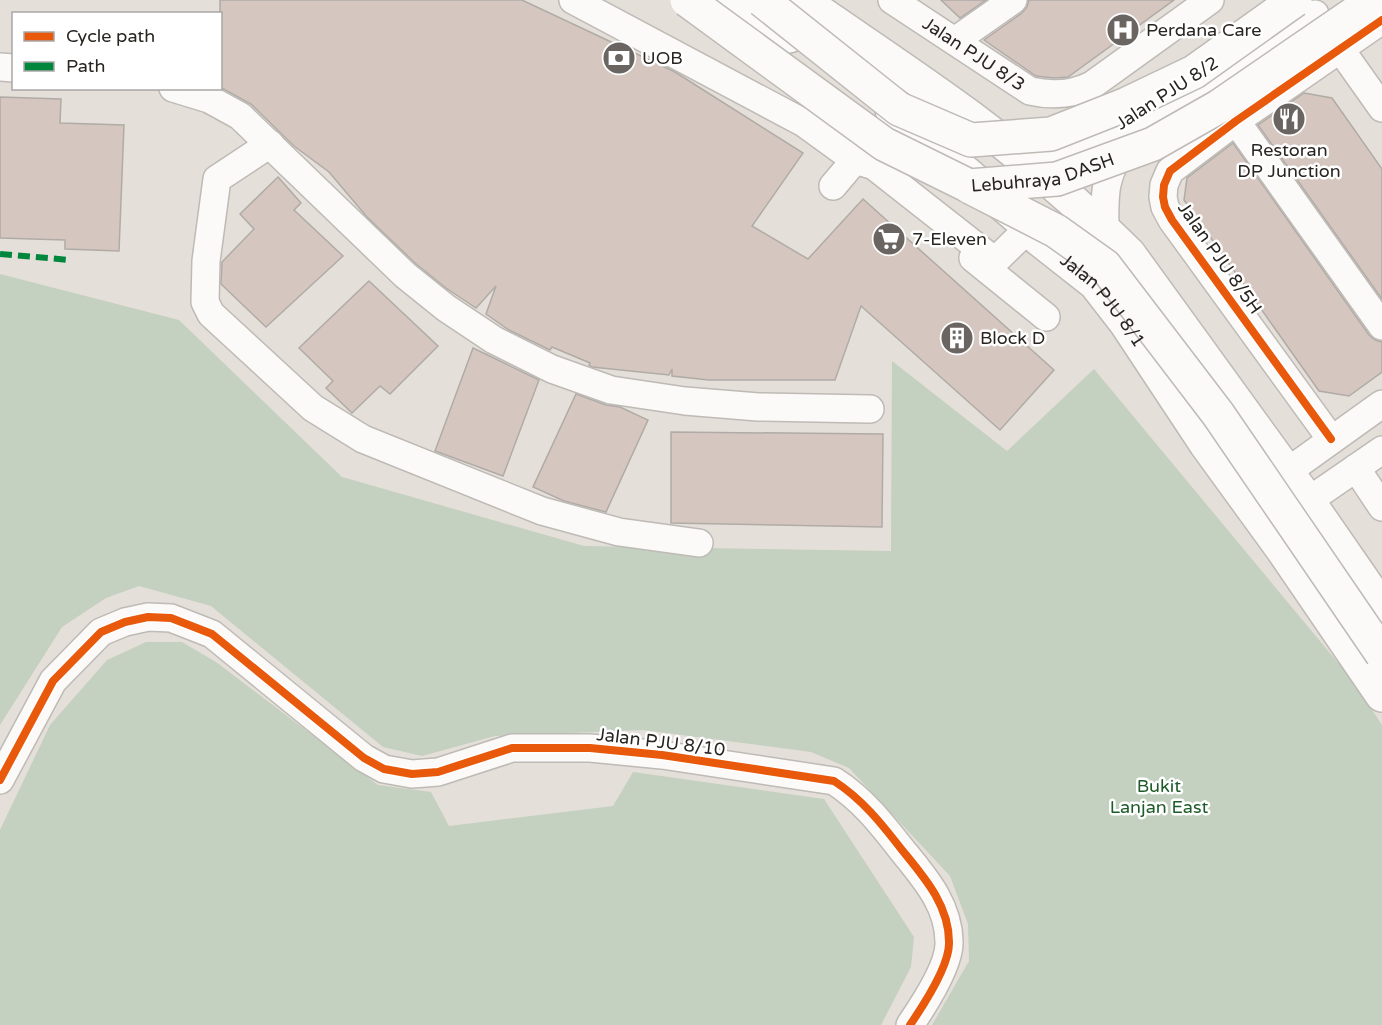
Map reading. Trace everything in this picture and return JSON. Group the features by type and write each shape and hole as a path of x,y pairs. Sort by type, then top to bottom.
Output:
{"main road":[{"name":"Lebuhraya DASH","path":"687,0 884,144 969,186 1057,179 1153,144 1218,107 1374,0"},
{"name":"Jalan PJU 8/1","path":"727,0 774,25 900,117 1095,283 1126,323 1206,444 1284,550 1382,695"},
{"name":"Lebuhraya DASH","path":"762,0 899,109 971,140 1051,134 1127,104 1194,72 1307,3"},
{"path":"802,0 969,116 1011,149 1106,231 1129,254 1308,501 1382,608"},
{"path":"969,186 1056,231 1105,266 1218,414 1382,654"}],"street":[{"path":"573,0 804,123 855,160 874,166 995,261 1034,233"},
{"name":"Jalan PJU 8/3","path":"892,0 956,40 1030,91 1042,94 1068,94 1092,85 1210,0"},
{"path":"956,40 1013,0"},
{"path":"1307,3 1382,108"},
{"name":"Jalan PJU 8/2","path":"1011,149 1050,151 1071,149 1091,142 1307,3"},
{"name":"Jalan PJU 8/2","path":"1106,231 1104,198 1109,174 1127,142 1307,3"},
{"name":"Jalan PJU 8/5H","path":"1331,439 1165,207 1164,185 1170,171 1236,121 1382,20"},
{"path":"180,90 209,99 240,116 405,274 446,308 494,340 552,369 611,390 685,401 758,407 870,409"},
{"path":"1236,121 1382,326"},
{"path":"270,144 217,179 206,261 205,302 211,314 313,408 363,439 542,511 608,529 699,543"},
{"path":"833,186 855,160"},
{"path":"855,160 866,177 998,277 1046,317"},
{"path":"998,277 1034,233"},
{"path":"1287,472 1382,404"},
{"path":"1308,501 1382,450"},
{"path":"1356,468 1382,507"},
{"name":"Jalan PJU 8/10","path":"0,780 53,681 100,632 148,616 171,618 213,634 364,758 384,769 412,774 438,772 512,748 590,748 662,755 834,781 853,793 875,815 926,880 946,918 950,944 946,962 910,1025"}],"green space":[{"name":"Bukit Lanjan East","path":"0,274 179,320 342,477 584,546 891,551 892,361 1007,451 1094,369 1354,682 1382,725 1382,1025 932,1025 969,961 968,924 950,876 849,768 811,752 643,730 495,736 422,756 383,747 211,606 139,586 106,598 62,627 0,725"},
{"path":"146,642 182,642 216,662 378,785 431,792 449,826 613,806 633,772 824,799 914,937 911,967 881,1025 0,1025 0,830 50,725 107,660"}],"building":[{"path":"220,0 522,0 675,72 803,153 752,226 808,259 863,199 1054,370 1000,430 861,306 835,380 709,380 672,376 672,369 669,375 592,367 590,363 552,347 550,350 509,330 486,314 496,286 476,308 446,288 415,263 367,217 329,172 294,146 251,104 222,88 222,12 220,12"},
{"path":"941,0 986,0 960,18"},
{"path":"1029,0 1174,0 1068,77 1054,78 1036,76 984,40 1022,13"},
{"path":"1304,93 1332,98 1382,169 1382,299 1258,125"},
{"path":"0,97 61,99 60,123 124,125 119,251 65,249 65,240 0,238"},
{"path":"1233,143 1369,335 1382,342 1382,372 1349,396 1319,391 1184,200 1187,178"},
{"path":"278,177 301,203 294,210 343,256 266,327 221,284 222,262 254,229 240,214"},
{"path":"369,281 438,346 390,394 380,386 352,413 326,388 333,381 299,348"},
{"path":"473,348 539,380 503,476 435,451"},
{"path":"576,394 606,405 620,407 648,420 606,512 564,501 533,487"},
{"path":"671,432 883,434 882,527 671,523"}],"marked path":[{"path":"0,254 70,260"}],"cycle path":[{"path":"1331,439 1172,220 1165,207 1164,185 1170,171 1236,121 1382,20"},
{"path":"0,780 53,681 101,632 125,622 148,617 171,618 212,634 364,758 384,769 412,774 438,772 512,748 590,748 662,755 834,781 871,812 886,830 927,881 945,916 949,942 945,962 935,985 910,1025"}],"place":[{"name":"Perdana Care","path":"1123,30"},
{"name":"UOB","path":"619,58"},
{"name":"Restoran DP Junction","path":"1289,119"},
{"name":"7-Eleven","path":"889,239"},
{"name":"Block D","path":"957,338"}]}
